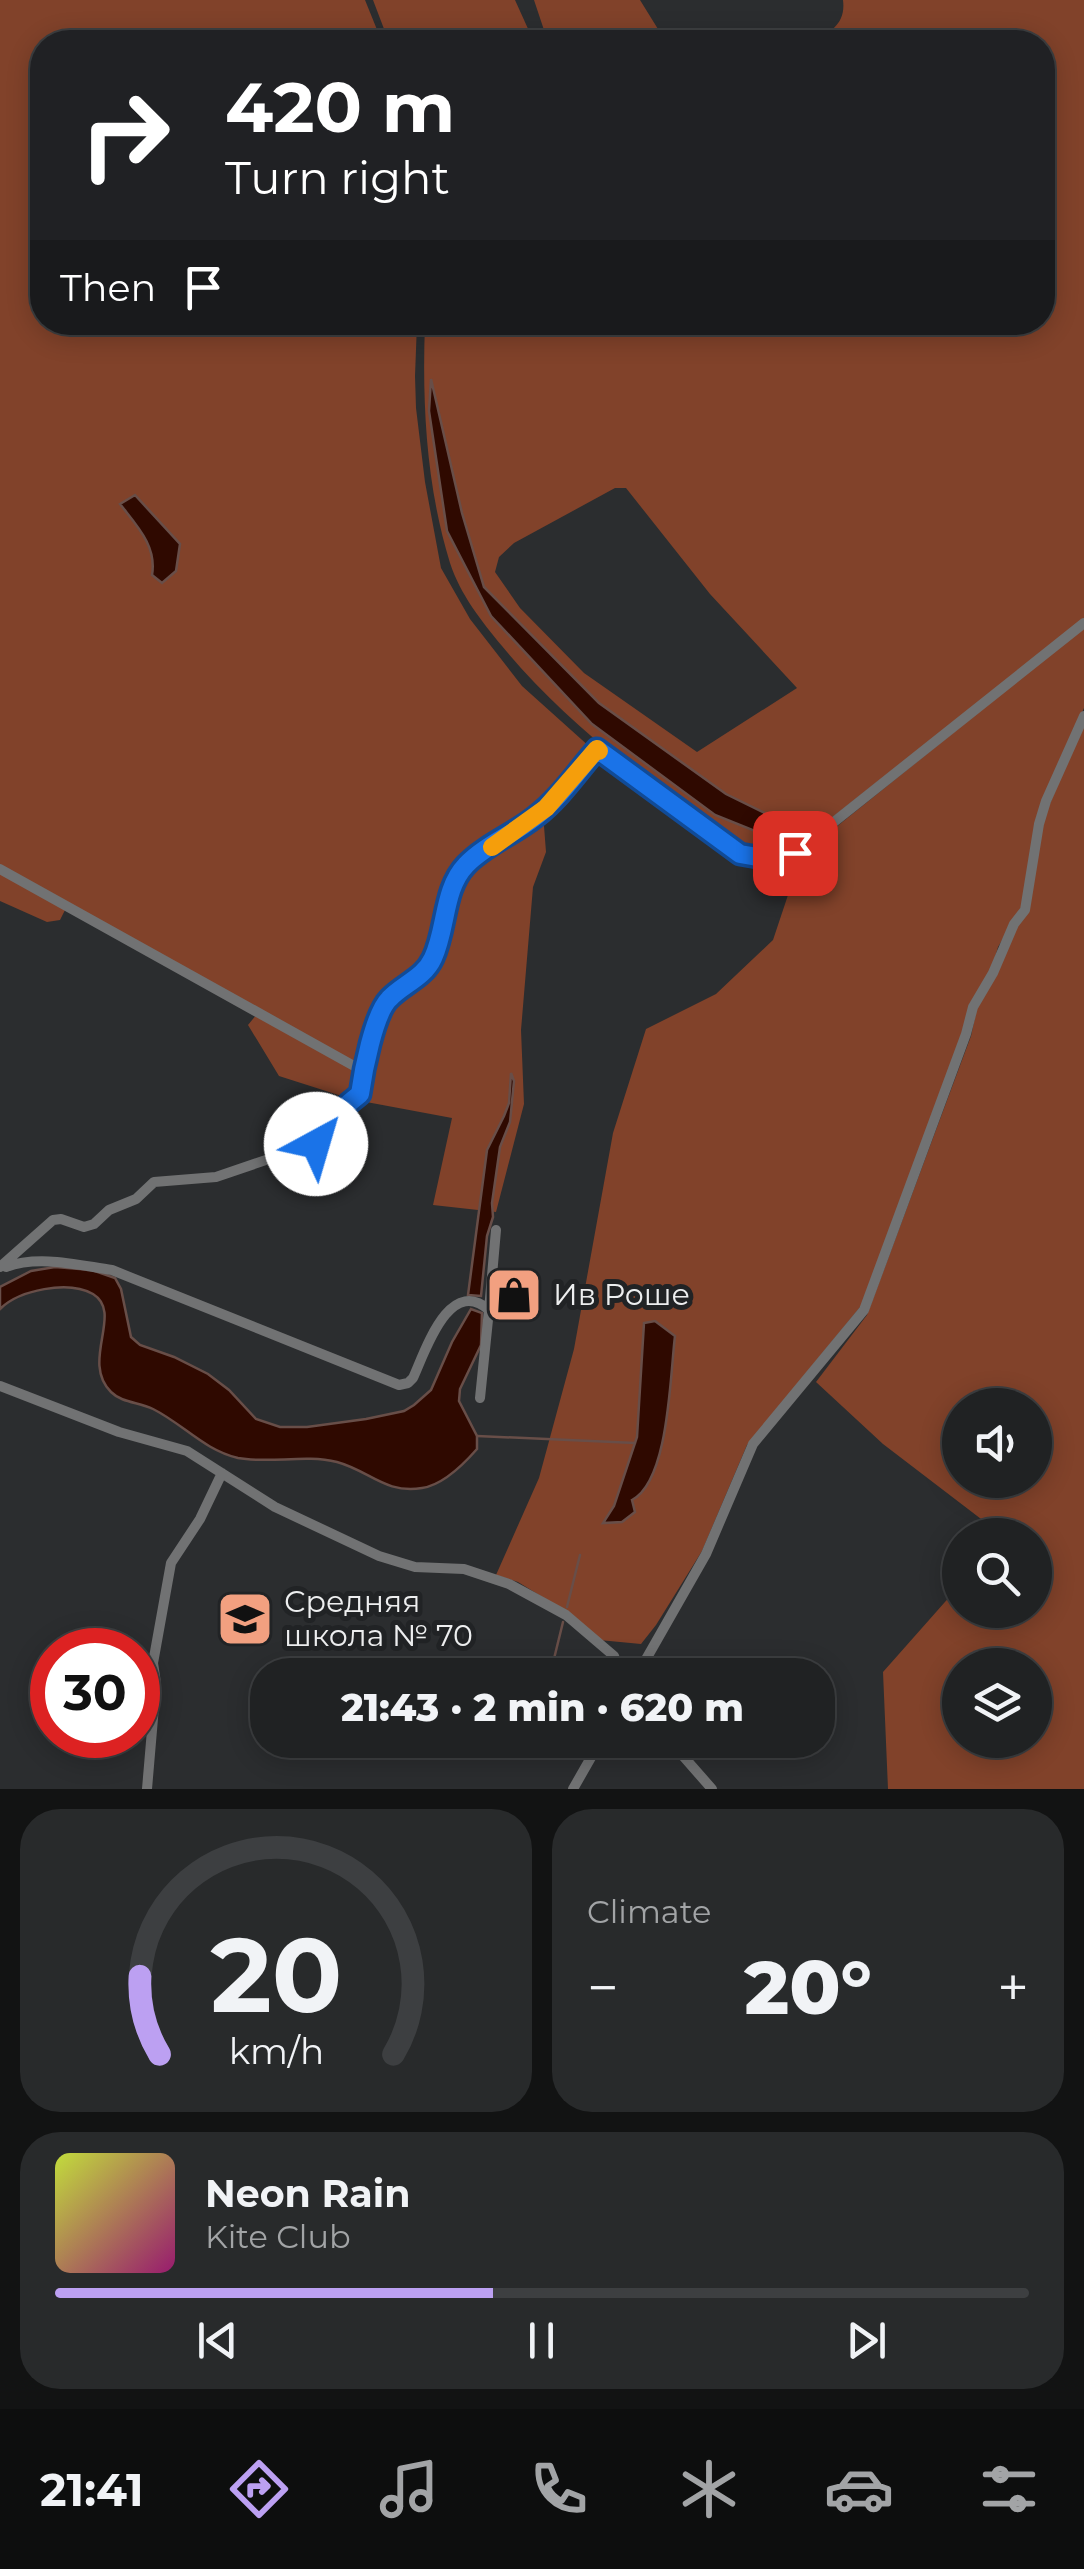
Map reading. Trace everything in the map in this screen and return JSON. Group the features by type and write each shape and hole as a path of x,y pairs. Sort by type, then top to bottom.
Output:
{"street":[{"path":"0,1268 53,1220 62,1218 84,1227 94,1224 109,1210 136,1199 154,1182 216,1177 316,1144 360,1094 380,1014 388,1000 415,980 433,958 457,876 468,862 533,820 597,749 729,849 763,860 786,857 1084,622"},
{"path":"647,1658 706,1554 753,1444 864,1310 973,1007 1014,924 1025,910 1038,824 1084,716"},
{"path":"0,870 364,1070"},
{"path":"480,1398 496,1230"},
{"path":"0,1268 23,1261 112,1270 399,1385 413,1378 439,1323 453,1306 466,1300 480,1302 489,1310"},
{"path":"0,1386 119,1432 187,1451 275,1507 379,1556 415,1567 464,1570 510,1584 566,1615 615,1658"},
{"path":"147,1789 156,1683 153,1663 170,1563 200,1519 222,1473"},
{"path":"572,1789 590,1758"},
{"path":"685,1758 712,1789"}],"shaded area":[{"path":"0,0 365,0 377,30 30,30 30,335 417,335 416,408 441,568 470,619 522,686 591,748 545,806 460,866 432,960 377,1014 351,1099 279,1076 248,1025 257,1014 66,908 60,920 47,922 0,901"},
{"path":"373,0 515,0 529,30 384,30"},
{"path":"534,0 640,0 659,30 544,30"},
{"path":"843,0 1084,0 1084,619 787,853 765,854 730,846 610,752 527,675 472,607 450,563 436,504 425,414 425,335 1055,335 1055,30 831,30 842,15","holes":["615,488 626,488 710,594 797,688 697,752 584,673 520,608 495,572 499,557 514,543"]},
{"path":"431,379 462,513 484,587 599,703 726,794 795,828 775,839 715,815 592,724 491,616 447,531 429,411"},
{"path":"135,495 180,544 176,571 162,583 152,575 152,555 144,537 120,504"},
{"path":"1084,629 1084,708 1044,798 1024,903 998,947 961,1036 861,1306 747,1445 702,1551 656,1625 641,1644 599,1640 570,1614 518,1582 496,1575 539,1478 574,1349 613,1133 646,1029 716,994 773,940 795,874 790,859 830,832"},
{"path":"1084,722 1084,1789 888,1789 883,1672 942,1605 942,1628 1052,1628 1052,1518 980,1518 954,1498 1052,1498 1052,1388 942,1388 942,1489 883,1444 816,1382 867,1315 971,1036 977,1008 1017,927 1041,825"},
{"path":"539,822 544,826 546,852 533,887 521,1030 524,1104 496,1212 433,1205 452,1118 361,1101 386,1016 397,1000 426,980 437,965 456,889 466,870"},
{"path":"511,1073 514,1081 510,1122 500,1147 481,1296 468,1295 487,1150 509,1103"},
{"path":"55,1267 92,1270 115,1278 131,1337 140,1345 208,1374 256,1419 280,1427 307,1427 404,1411 431,1390 471,1309 482,1313 481,1345 460,1389 459,1401 477,1436 477,1449 445,1479 409,1489 388,1485 337,1462 250,1460 226,1454 153,1409 111,1392 99,1366 105,1313 93,1294 71,1288 44,1289 8,1302 0,1309 0,1287 31,1271"},
{"path":"655,1321 675,1336 661,1450 654,1472 632,1500 635,1512 622,1522 603,1523 614,1506 637,1437 644,1323"}],"waterway":[{"path":"477,1436 635,1443"},
{"path":"567,1607 580,1555"},
{"path":"554,1658 563,1622"}],"slow traffic":[{"path":"492,847 533,820 599,751"}],"place":[{"name":"Ив Роше","path":"514,1295"},
{"name":"Средняя школа № 70","path":"245,1619"}],"route":[{"path":"316,1144 360,1094 380,1014 388,1000 415,980 433,958 457,876 468,862 533,820 597,749 729,849 763,860 795,853"}]}
